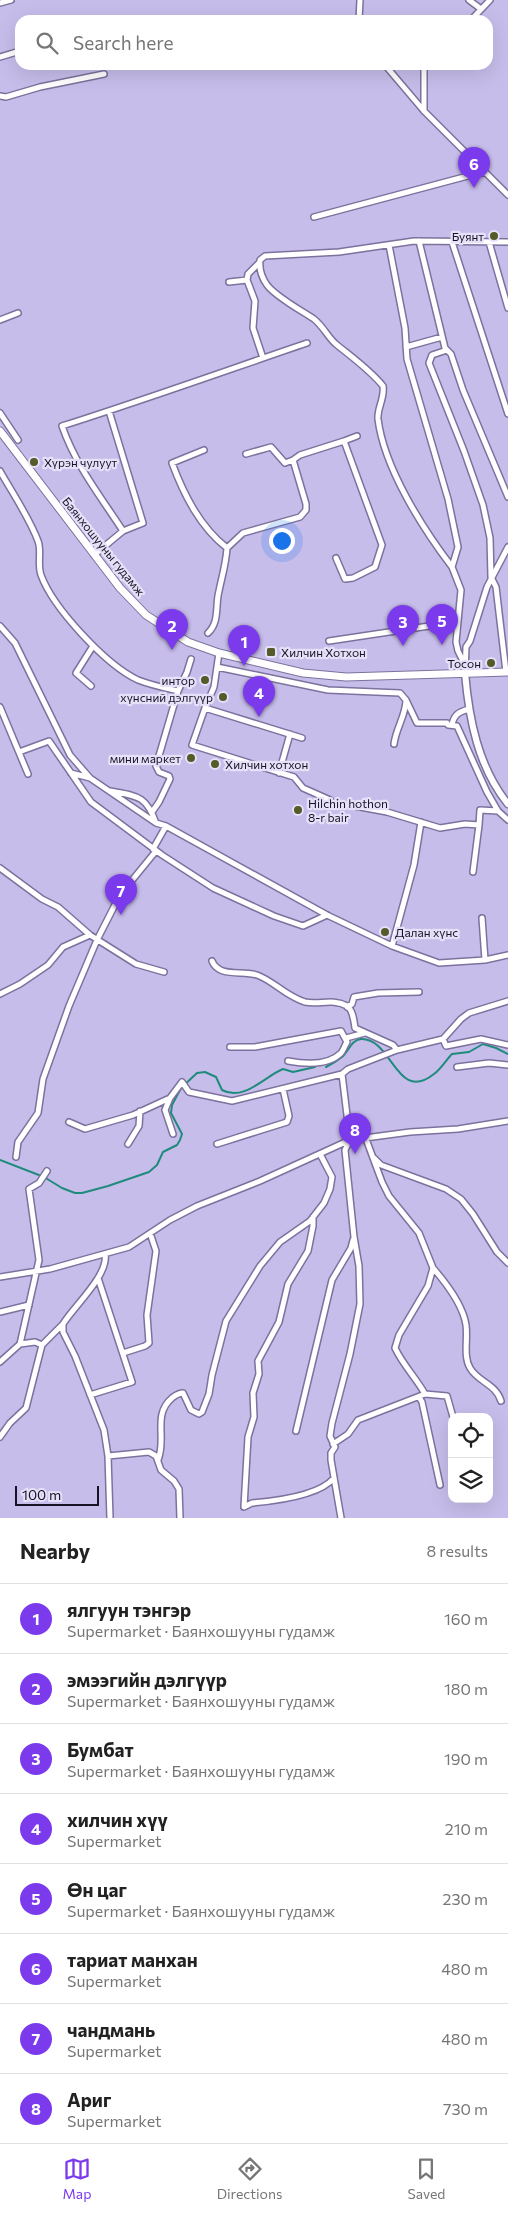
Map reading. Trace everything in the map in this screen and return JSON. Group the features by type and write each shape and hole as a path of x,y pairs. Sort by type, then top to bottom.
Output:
{"main road":[{"name":"Баянхошууны гудамж","path":"0,431 120,588 146,615 174,635 220,654 303,673 346,677 465,669 507,672"}],"street":[{"path":"0,3 12,0"},
{"path":"358,15 360,0"},
{"path":"469,0 481,8"},
{"path":"475,15 490,0"},
{"path":"0,57 15,53"},
{"path":"389,70 424,110 508,195"},
{"path":"424,70 424,110"},
{"path":"0,96 6,97 40,87 104,74"},
{"path":"314,217 479,173 486,173"},
{"path":"419,241 442,337 447,350 451,354 463,390 508,497"},
{"path":"263,358 253,328 255,301 247,280 248,274 265,256 338,252 419,241 508,242"},
{"path":"452,242 508,414"},
{"path":"489,242 508,308"},
{"path":"389,245 405,328 408,359 448,499 458,547 452,567"},
{"path":"259,263 259,268 268,286 296,309 314,319 327,331 331,340 347,351 383,386 384,396 378,418 388,454 402,489 430,538 452,567 460,590 456,627 458,651 465,669"},
{"path":"229,282 247,280"},
{"path":"0,320 18,313"},
{"path":"406,347 442,337"},
{"path":"123,532 70,450 62,426 307,343"},
{"path":"447,350 432,355 429,363 484,505 490,538 491,577 470,641 466,647 465,669 469,710 482,758 492,780 508,804"},
{"path":"94,554 123,532 143,523 109,411"},
{"path":"0,415 18,440"},
{"path":"246,454 271,447 285,463 293,460 300,454 357,436"},
{"path":"336,558 345,578 353,578 375,567 382,545 344,441"},
{"path":"204,450 172,463 190,503 204,527 227,548"},
{"path":"208,633 216,620 219,591 226,566 227,548 243,533 300,517 306,510 305,497 293,460"},
{"path":"0,471 39,543 40,574 72,622 93,646 121,669 137,679 178,691"},
{"path":"491,577 498,568 508,547"},
{"path":"491,577 496,587 507,672"},
{"path":"0,626 15,643 70,755 90,778 156,823 166,826 327,915 392,946 440,963 485,960 508,956"},
{"path":"329,642 429,626 456,627"},
{"path":"91,686 76,673 93,646"},
{"path":"220,654 214,686 192,745 294,777 303,788 330,800"},
{"path":"152,812 170,779 169,776 158,772 156,766 178,691 191,659"},
{"path":"217,667 328,690 400,693 406,700 417,723 452,725 459,729 487,792 498,811 508,820"},
{"path":"394,744 396,731 406,708 406,700"},
{"path":"0,707 28,774"},
{"path":"205,708 302,738"},
{"path":"452,725 453,719 458,713 469,710"},
{"path":"279,773 290,734"},
{"path":"19,752 49,741 91,802 155,850 213,888 274,916 303,926 327,915"},
{"path":"71,773 90,778"},
{"path":"108,791 137,796 145,802 152,812 156,823"},
{"path":"355,806 440,828 465,824 480,825"},
{"path":"473,872 480,825 480,810 498,811"},
{"path":"392,946 414,865 421,822"},
{"path":"16,1158 18,1142 38,1113 43,1079 69,1006 97,940 120,895 155,850 166,826"},
{"path":"0,868 42,899 58,907 97,940 136,964 164,972"},
{"path":"482,918 485,960"},
{"path":"0,994 20,984 48,964 63,947 90,935"},
{"path":"212,961 220,972 243,972 259,976 290,997 314,1004 328,1001 347,1007 351,1012 355,1028 393,1045 395,1051"},
{"path":"347,1007 352,1004 354,997 378,993 419,992"},
{"path":"69,1122 85,1129 140,1111 170,1098 184,1084 190,1092 232,1101 342,1074 348,1069 395,1051 443,1040 461,1019 469,1014 508,1001"},
{"path":"230,1047 255,1046 341,1031 346,1038 347,1042 341,1054 325,1061 305,1064 288,1061"},
{"path":"346,1038 366,1033"},
{"path":"443,1040 446,1046 481,1039 508,1045"},
{"path":"457,1066 489,1063 508,1065"},
{"path":"341,1518 331,1453 335,1447 330,1436 360,1304 359,1266 345,1150 350,1140 342,1074"},
{"path":"217,1144 287,1122 290,1116 283,1089"},
{"path":"170,1098 165,1110 173,1134"},
{"path":"128,1144 139,1126 140,1111"},
{"path":"0,1277 36,1272 129,1247 197,1206 260,1181 350,1140 366,1139 393,1133 458,1129 508,1121"},
{"path":"366,1139 389,1196 419,1233 433,1268 445,1282 462,1312 466,1324 467,1363 471,1370 494,1388 501,1401"},
{"path":"158,1460 162,1446 160,1418 166,1404 177,1394 183,1393 192,1410 198,1414 202,1412 209,1394 226,1321 260,1266 280,1242 313,1217 324,1203 331,1182 331,1173 320,1154"},
{"path":"372,1156 381,1165 446,1189 461,1199 497,1252 508,1263"},
{"path":"20,1344 39,1260 29,1189 39,1183 45,1174"},
{"path":"313,1217 314,1226 308,1251 288,1284 279,1322 258,1361 259,1374 253,1393 254,1417 248,1437 244,1507 252,1503 315,1491 328,1485 334,1478"},
{"path":"123,1353 149,1343 147,1314 156,1252 150,1233"},
{"path":"296,1431 332,1280 351,1248 354,1237"},
{"path":"0,1437 10,1423 26,1408 42,1345 63,1324 98,1278 106,1263 105,1254"},
{"path":"425,1394 419,1383 400,1359 395,1348 399,1335 428,1286 433,1268"},
{"path":"90,1395 132,1382 98,1278"},
{"path":"0,1312 29,1305"},
{"path":"63,1324 64,1332 76,1356 104,1430 108,1456 110,1518"},
{"path":"0,1362 20,1344 34,1342 42,1345"},
{"path":"334,1444 348,1434 358,1420 419,1398 425,1394 447,1396 452,1413"},
{"path":"419,1398 422,1402 440,1485"},
{"path":"108,1456 149,1452 158,1460 161,1470 174,1481 179,1489 180,1518"}],"waterway":[{"path":"326,1067 342,1057 352,1044 361,1039 372,1041 381,1048 403,1076 411,1081 421,1081 434,1074 452,1054 469,1052 483,1044 508,1054"},
{"path":"0,1160 44,1177 62,1188 75,1193 108,1186 149,1172 157,1165 163,1152 177,1145 182,1134 171,1113 172,1105 181,1088 197,1073 205,1072 216,1077 222,1090 238,1093 254,1087 283,1069 293,1072 315,1067"}],"place":[{"name":"тариат манхан","path":"474,188"},
{"name":"Буянт","path":"494,236"},
{"name":"Хүрэн чулуут","path":"34,462"},
{"name":"Өн цаг","path":"442,645"},
{"name":"Бумбат","path":"403,646"},
{"name":"эмээгийн дэлгүүр","path":"172,650"},
{"name":"Хилчин Хотхон","path":"271,652"},
{"name":"Тосон","path":"491,663"},
{"name":"ялгуун тэнгэр","path":"244,666"},
{"name":"интор","path":"205,680"},
{"name":"хүнсний дэлгүүр","path":"223,697"},
{"name":"хилчин хүү","path":"259,717"},
{"name":"мини маркет","path":"191,758"},
{"name":"Хилчин хотхон","path":"215,764"},
{"name":"Hilchin hothon 8-r bair","path":"298,810"},
{"name":"чандмань","path":"121,915"},
{"name":"Далан хүнс","path":"385,932"},
{"name":"Ариг","path":"355,1154"}]}
